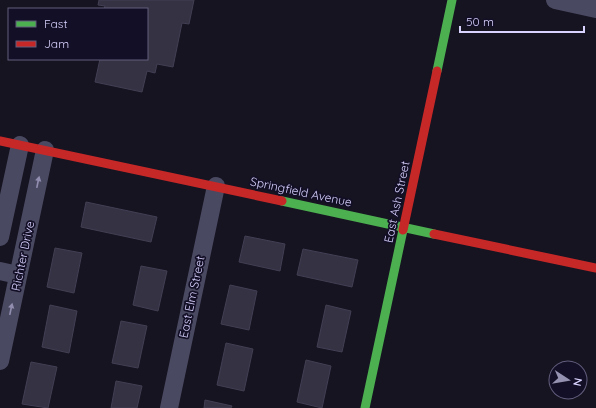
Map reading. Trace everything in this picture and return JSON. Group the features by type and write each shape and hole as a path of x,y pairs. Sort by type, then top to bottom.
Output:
{"main road":[{"name":"East Ash Street","path":"365,408 452,0"},
{"name":"Springfield Avenue","path":"0,140 596,268"}],"street":[{"path":"555,0 596,9"},
{"path":"0,237 20,145"},
{"name":"Richter Drive","path":"0,361 45,150"},
{"name":"East Elm Street","path":"169,408 216,186"},
{"path":"0,271 18,275"}],"building":[{"path":"99,0 194,0 189,24 182,23 173,67 157,64 155,73 147,71 142,92 95,82 100,60 148,60 148,8 104,8 105,6 98,5"},
{"path":"86,202 157,217 151,242 81,227"},
{"path":"245,236 285,244 280,271 239,262"},
{"path":"55,248 82,253 74,293 47,287"},
{"path":"303,249 358,260 352,287 297,275"},
{"path":"141,266 167,271 158,311 133,305"},
{"path":"230,285 257,291 249,330 221,324"},
{"path":"50,305 77,311 69,353 42,347"},
{"path":"326,305 351,311 342,352 317,347"},
{"path":"121,321 147,326 138,368 112,363"},
{"path":"226,343 253,349 244,391 217,385"},
{"path":"306,360 331,366 322,408 297,402"},
{"path":"31,362 57,367 48,408 22,404"},
{"path":"116,381 142,386 137,408 111,408"},
{"path":"205,400 232,406 231,408 204,408"}],"traffic: fast":[{"path":"437,71 452,0"},
{"path":"282,201 434,234"},
{"path":"365,408 403,230"}],"traffic: jam":[{"path":"403,230 437,71"},
{"path":"0,141 282,201"},
{"path":"434,234 596,268"}]}
